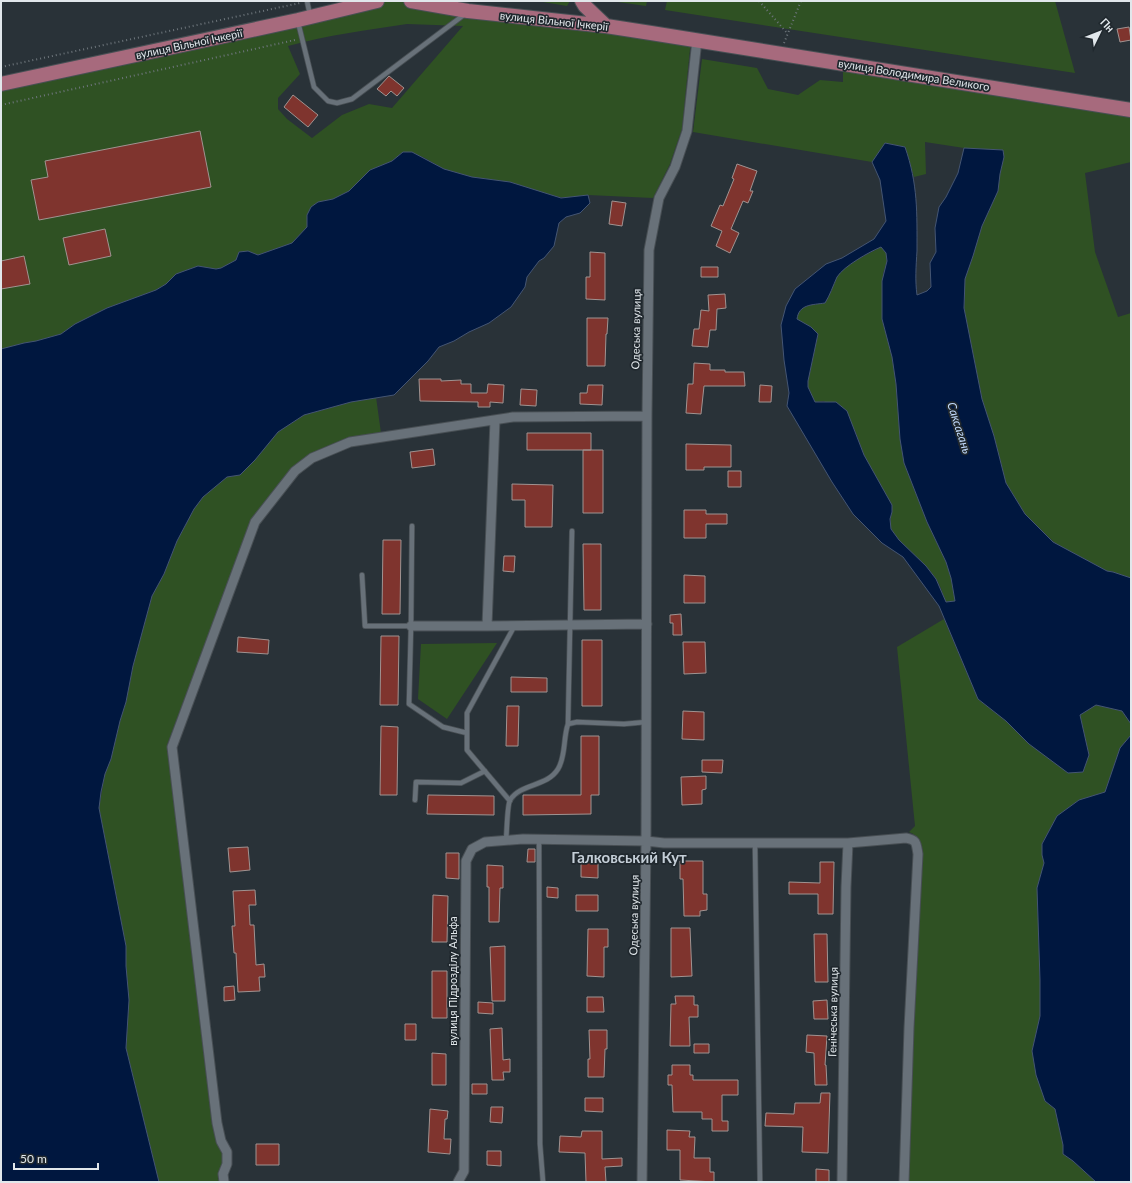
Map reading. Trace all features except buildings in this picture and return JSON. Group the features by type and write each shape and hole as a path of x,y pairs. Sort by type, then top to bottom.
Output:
{"main road":[{"name":"вулиця Вільної Ічкерії","path":"1,84 304,19 377,1"},
{"name":"вулиця Вільної Ічкерії","path":"411,1 468,11 606,26 697,40"},
{"path":"582,1 585,6 606,26"},
{"name":"вулиця Володимира Великого","path":"697,40 1131,110"}],"street":[{"name":"Одеська вулиця","path":"642,1182 646,841 649,250 659,198 675,167 687,131 697,40"},
{"path":"224,1182 223,1174 227,1164 227,1152 221,1140 217,1123 172,747 255,522 295,471 312,458 350,442 513,418 647,416"},
{"path":"487,626 496,420"},
{"path":"411,626 647,624"},
{"name":"вулиця Підрозділу Альфа","path":"458,1182 464,1171 466,861 472,849 485,842 539,839 755,844 848,843 906,838 916,843 918,854 909,1028 904,1182"},
{"name":"Генічеська вулиця","path":"842,1182 846,887 848,843"}],"lane":[{"path":"307,1 302,38 314,87 328,101 337,103 352,99 375,83 468,11"},
{"path":"412,526 409,704 442,727 467,733"},
{"path":"506,840 510,801 521,789 538,784 554,775 559,768 564,750 566,729 568,724 572,531"},
{"path":"362,575 365,626 411,626"},
{"path":"510,801 467,750 467,713 515,625"},
{"path":"568,724 577,722 624,724 646,722"},
{"path":"414,800 416,782 460,783 485,772"},
{"path":"539,839 540,1144 543,1182"},
{"path":"755,844 760,1182"}],"path":[{"path":"1,67 307,1"},
{"path":"759,1 788,34"},
{"path":"780,53 801,1"},
{"path":"1,105 302,38"}],"green space":[{"path":"377,1 411,1 691,39 682,129 670,164 653,198 588,195 565,198 545,194 510,182 472,177 444,169 423,157 403,152 392,161 370,170 349,191 333,199 318,202 307,215 307,227 292,243 257,255 248,251 236,260 221,268 216,269 198,266 176,274 166,284 156,290 107,308 75,324 61,334 1,349 1,84","holes":["407,24 463,26 392,108 369,104 342,115 312,138 287,119 278,109 278,98 300,74 288,46 333,36"]},
{"path":"537,1 570,1 567,6"},
{"path":"611,1 647,1 646,6"},
{"path":"667,1 1055,1 1075,73 665,10"},
{"path":"702,59 757,68 768,89 798,95 820,80 843,82 843,64 1131,110 1131,162 1085,173 1095,252 1118,317 1131,313 1131,578 1107,571 1056,544 1025,514 1006,483 994,436 982,399 964,308 965,279 982,226 998,191 1004,157 1003,150 964,148 925,142 926,174 914,177 905,147 885,143 872,162 693,132"},
{"path":"881,247 886,253 887,261 883,273 882,319 892,357 896,384 900,439 904,463 927,522 946,562 951,578 955,601 946,602 936,579 926,566 896,537 890,524 892,512 864,455 855,430 824,401 815,402 808,387 818,334 797,319 800,310 807,306 825,303 837,277 845,268"},
{"path":"376,397 381,433 348,438 310,454 252,520 167,745 212,1124 223,1152 224,1162 221,1182 159,1182 126,1048 129,1000 126,946 99,808 105,774 111,759 126,702 133,666 152,596 164,574 177,541 194,509 203,497 227,477 240,475 278,432 304,415 351,402"},
{"path":"944,619 978,699 1006,721 1029,744 1089,755 1080,715 1096,705 1122,711 1131,724 1131,735 1120,748 1105,792 1079,800 1057,816 1042,843 1044,863 1037,888 1040,1016 1032,1051 1045,1101 1055,1109 1063,1145 1063,1154 1096,1182 908,1182 923,852 919,840 915,835 909,832 915,826 897,647"},
{"path":"497,643 447,719 418,699 421,644"}],"water":[{"name":"Саксагань","path":"885,143 905,147 915,186 917,211 917,295 927,291 931,287 930,263 936,252 935,228 939,207 946,197 958,173 964,148 1003,150 1004,157 998,191 982,226 965,279 964,308 982,399 994,436 1006,483 1025,514 1053,542 1107,571 1131,578 1131,724 1122,711 1096,705 1080,715 1089,755 1083,772 1068,773 1029,744 1006,721 978,699 939,606 903,557 882,543 853,514 832,482 787,406 789,393 781,325 786,306 795,289 826,264 842,258 874,239 886,221 880,180 872,162","holes":["881,247 886,253 887,261 882,281 882,319 892,357 896,384 900,439 904,463 927,522 946,562 951,578 955,601 946,602 936,579 926,566 899,540 891,529 890,519 892,505 864,455 847,411 836,402 815,402 808,387 818,334 811,327 797,319 800,310 807,306 825,303 837,277 851,264"]},
{"path":"403,152 412,152 444,169 472,177 510,182 561,198 588,195 590,203 580,213 566,217 559,223 554,246 544,258 539,261 527,277 525,287 511,307 489,323 439,347 428,361 394,395 351,402 304,415 278,432 255,460 240,475 227,477 203,497 194,509 177,541 164,574 152,596 133,666 126,702 111,759 105,774 99,808 126,946 129,1000 126,1048 159,1182 1,1182 1,349 61,334 75,324 107,308 156,290 166,284 176,274 198,266 216,269 221,268 236,260 239,252 248,251 258,255 292,243 307,227 307,215 311,207 318,202 333,199 349,191 370,170 392,161"},
{"path":"1131,735 1131,1182 1096,1182 1063,1154 1063,1145 1055,1109 1045,1101 1036,1075 1032,1051 1040,1016 1037,888 1044,863 1042,844 1057,816 1079,800 1105,792 1120,748"}],"district":[{"name":"Галковський Кут","path":"629,858"}]}
